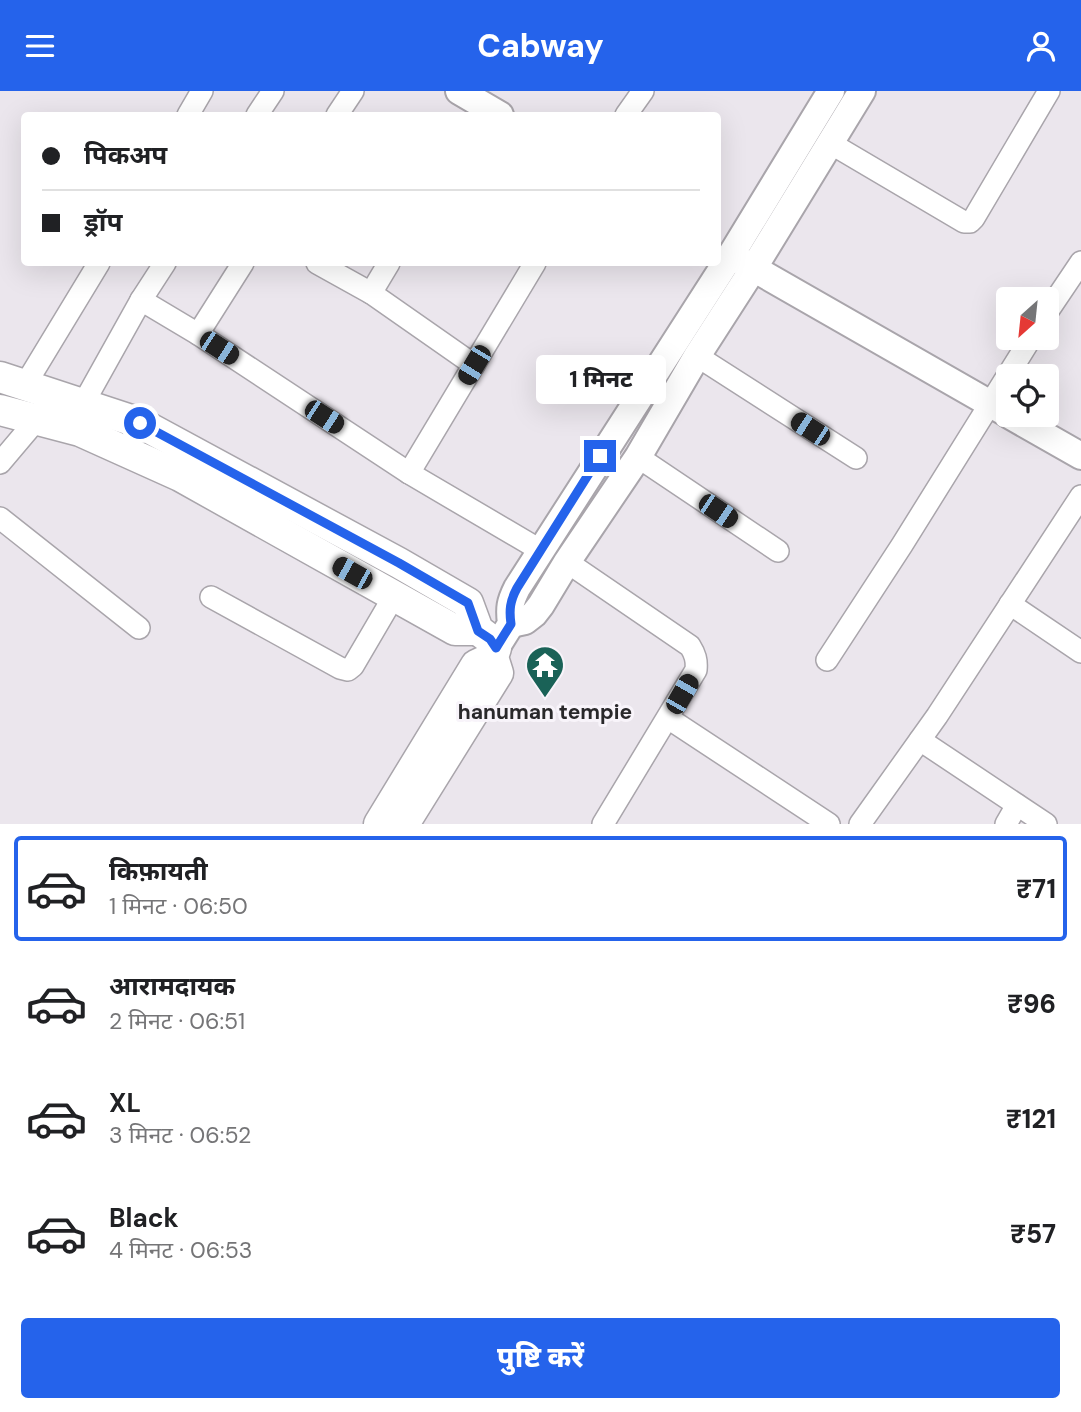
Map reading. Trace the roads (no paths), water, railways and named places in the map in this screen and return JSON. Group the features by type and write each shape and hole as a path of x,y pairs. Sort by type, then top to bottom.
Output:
{"main road":[{"path":"12,381 140,423 468,603 494,640 498,673 404,824"},
{"path":"0,410 80,431 180,476 455,631 494,640"},
{"path":"268,526 280,498"},
{"path":"379,824 494,640"}],"street":[{"path":"190,112 202,91"},
{"path":"259,112 273,91"},
{"path":"339,112 353,91"},
{"path":"459,91 486,112"},
{"path":"628,112 643,91"},
{"path":"494,640 509,612 510,601 540,550 734,257 831,91"},
{"path":"494,640 534,614 638,457 697,356 734,257 830,143 862,91"},
{"path":"830,143 964,222 970,222 1049,91"},
{"path":"734,257 996,408"},
{"path":"1059,294 1081,261"},
{"path":"12,381 97,266"},
{"path":"0,463 37,421 70,399 163,266"},
{"path":"198,334 241,266"},
{"path":"322,266 371,293 474,365"},
{"path":"371,293 387,266"},
{"path":"409,473 533,266"},
{"path":"141,300 198,334 409,473 540,550"},
{"path":"697,356 856,458"},
{"path":"827,660 902,545 996,419"},
{"path":"1030,427 1081,456"},
{"path":"638,457 778,551"},
{"path":"860,824 937,716 1081,496"},
{"path":"0,518 139,628"},
{"path":"568,562 690,646 697,662 668,718 603,824"},
{"path":"211,597 348,670 353,666 394,596"},
{"path":"1010,604 1081,652"},
{"path":"668,718 829,824"},
{"path":"920,740 1046,824"},
{"path":"1006,824 1017,806"}],"place":[{"name":"hanuman tempie","path":"545,699"}]}
